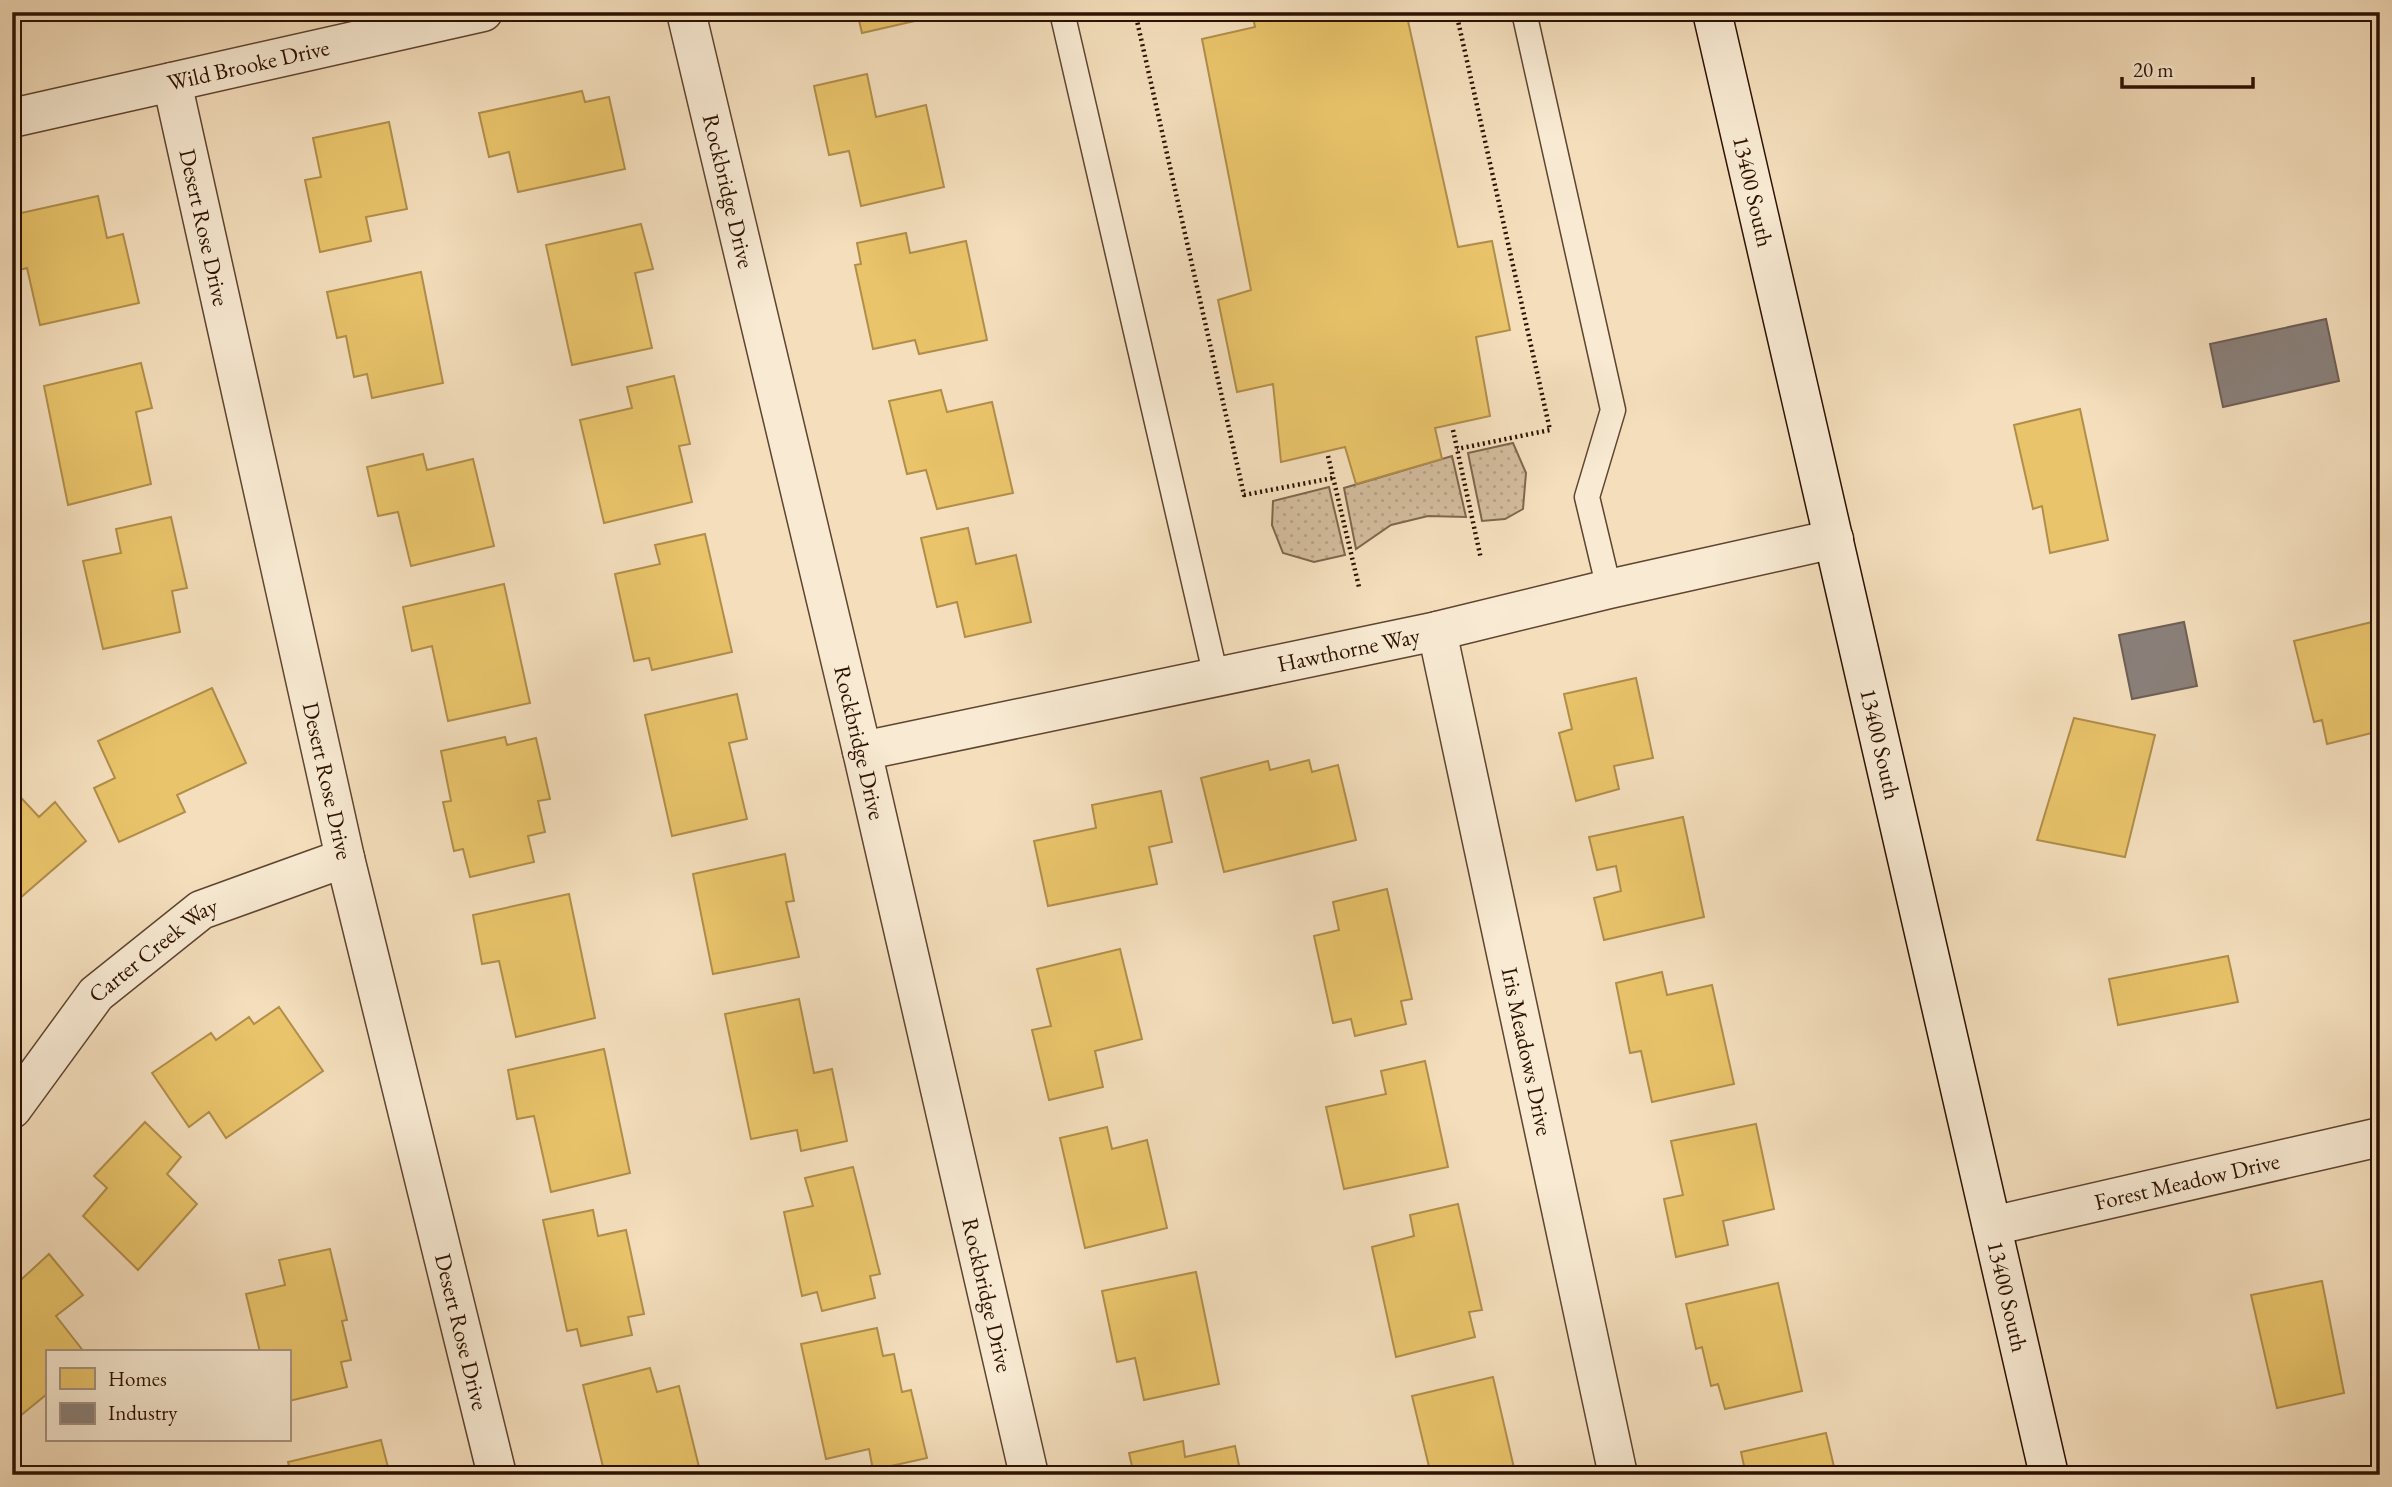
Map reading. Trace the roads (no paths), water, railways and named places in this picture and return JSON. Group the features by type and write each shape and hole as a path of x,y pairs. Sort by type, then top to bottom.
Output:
{"street":[{"name":"Wild Brooke Drive","path":"12,118 483,12"},
{"name":"Rockbridge Drive","path":"686,12 862,751 1029,1475"},
{"name":"13400 South","path":"1712,12 2049,1475"},
{"name":"Desert Rose Drive","path":"172,82 345,858 497,1475"},
{"name":"Hawthorne Way","path":"862,751 1437,631 1833,539"},
{"name":"Iris Meadows Drive","path":"1437,631 1618,1475"},
{"name":"Carter Creek Way","path":"12,1109 96,994 201,911 345,858"},
{"name":"Forest Meadow Drive","path":"1992,1226 2380,1137"}],"lane":[{"path":"1062,12 1216,677"},
{"path":"1524,12 1613,410 1587,498 1609,589"}]}
